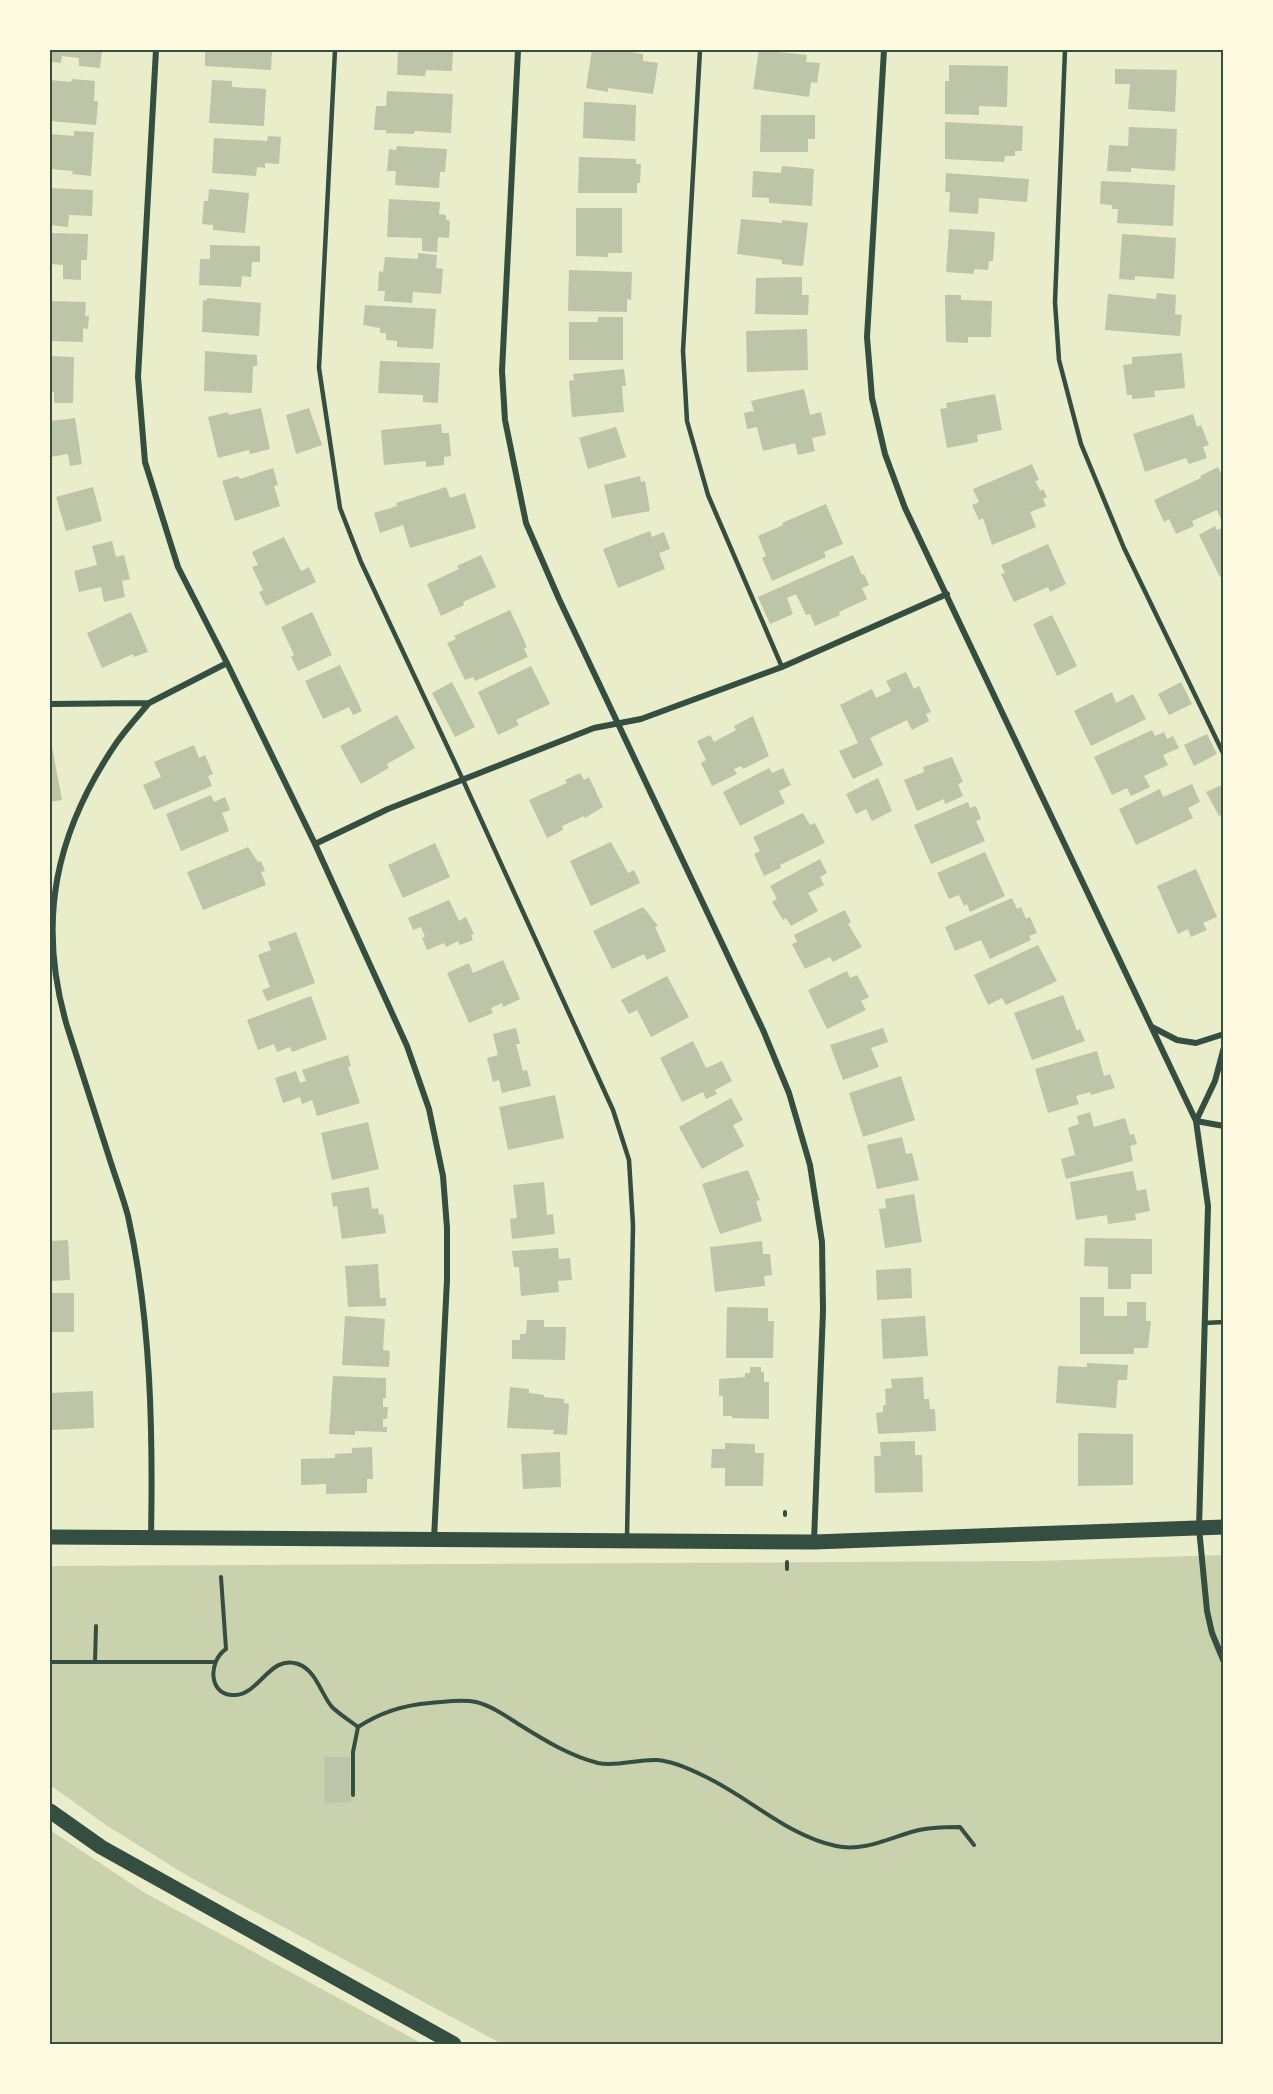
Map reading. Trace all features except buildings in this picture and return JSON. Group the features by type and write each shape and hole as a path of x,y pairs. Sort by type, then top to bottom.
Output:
{"main road":[{"path":"50,1537 814,1542 1224,1527"},
{"path":"50,1811 101,1847 454,2044"}],"street":[{"path":"156,50 138,377 144,462 178,567 315,844 407,1046 429,1109 442,1176 447,1228 447,1280 434,1539"},
{"path":"518,50 502,371 505,420 526,523 559,599 763,1030 789,1094 810,1165 822,1242 823,1311 814,1542"},
{"path":"884,50 867,337 872,398 885,454 905,508 1196,1120 1208,1206 1198,1528 1206,1611 1224,1662"},
{"path":"315,844 388,809 594,728 641,719 782,667 947,594"},
{"path":"152,1537 152,1451 139,1276 127,1215 66,1023 56,972 51,923 55,884 65,845 88,789 118,741 149,703 227,663"},
{"path":"50,704 149,703"},
{"path":"1152,1027 1176,1040 1196,1043 1224,1034"},
{"path":"1196,1120 1215,1081 1224,1047"},
{"path":"1196,1120 1224,1126"}],"lane":[{"path":"335,50 319,368 340,508 361,562 613,1110 629,1160 633,1225 626,1542"},
{"path":"700,50 683,351 687,421 708,495 782,667"},
{"path":"1065,50 1055,302 1059,360 1081,444 1124,548 1224,755"},
{"path":"1204,1323 1224,1322"}],"path":[{"path":"787,1562 787,1569"},
{"path":"221,1577 226,1649 214,1662 213,1677 217,1686 224,1693 232,1696 247,1692 279,1665 298,1664 313,1675 336,1711 358,1727"},
{"path":"95,1662 96,1626"},
{"path":"50,1662 214,1662"},
{"path":"353,1795 353,1752 358,1727 386,1711 401,1707 455,1701 477,1703 502,1713 539,1737 585,1759 610,1764 658,1760 686,1768 724,1787 795,1831 834,1846 855,1848 914,1831 940,1827 960,1827 974,1845"}],"green space":[{"path":"1223,1555 1223,2044 502,2044 186,1875 106,1825 50,1785 50,1566 1036,1561"},
{"path":"50,1830 145,1893 423,2044 50,2044"}]}
